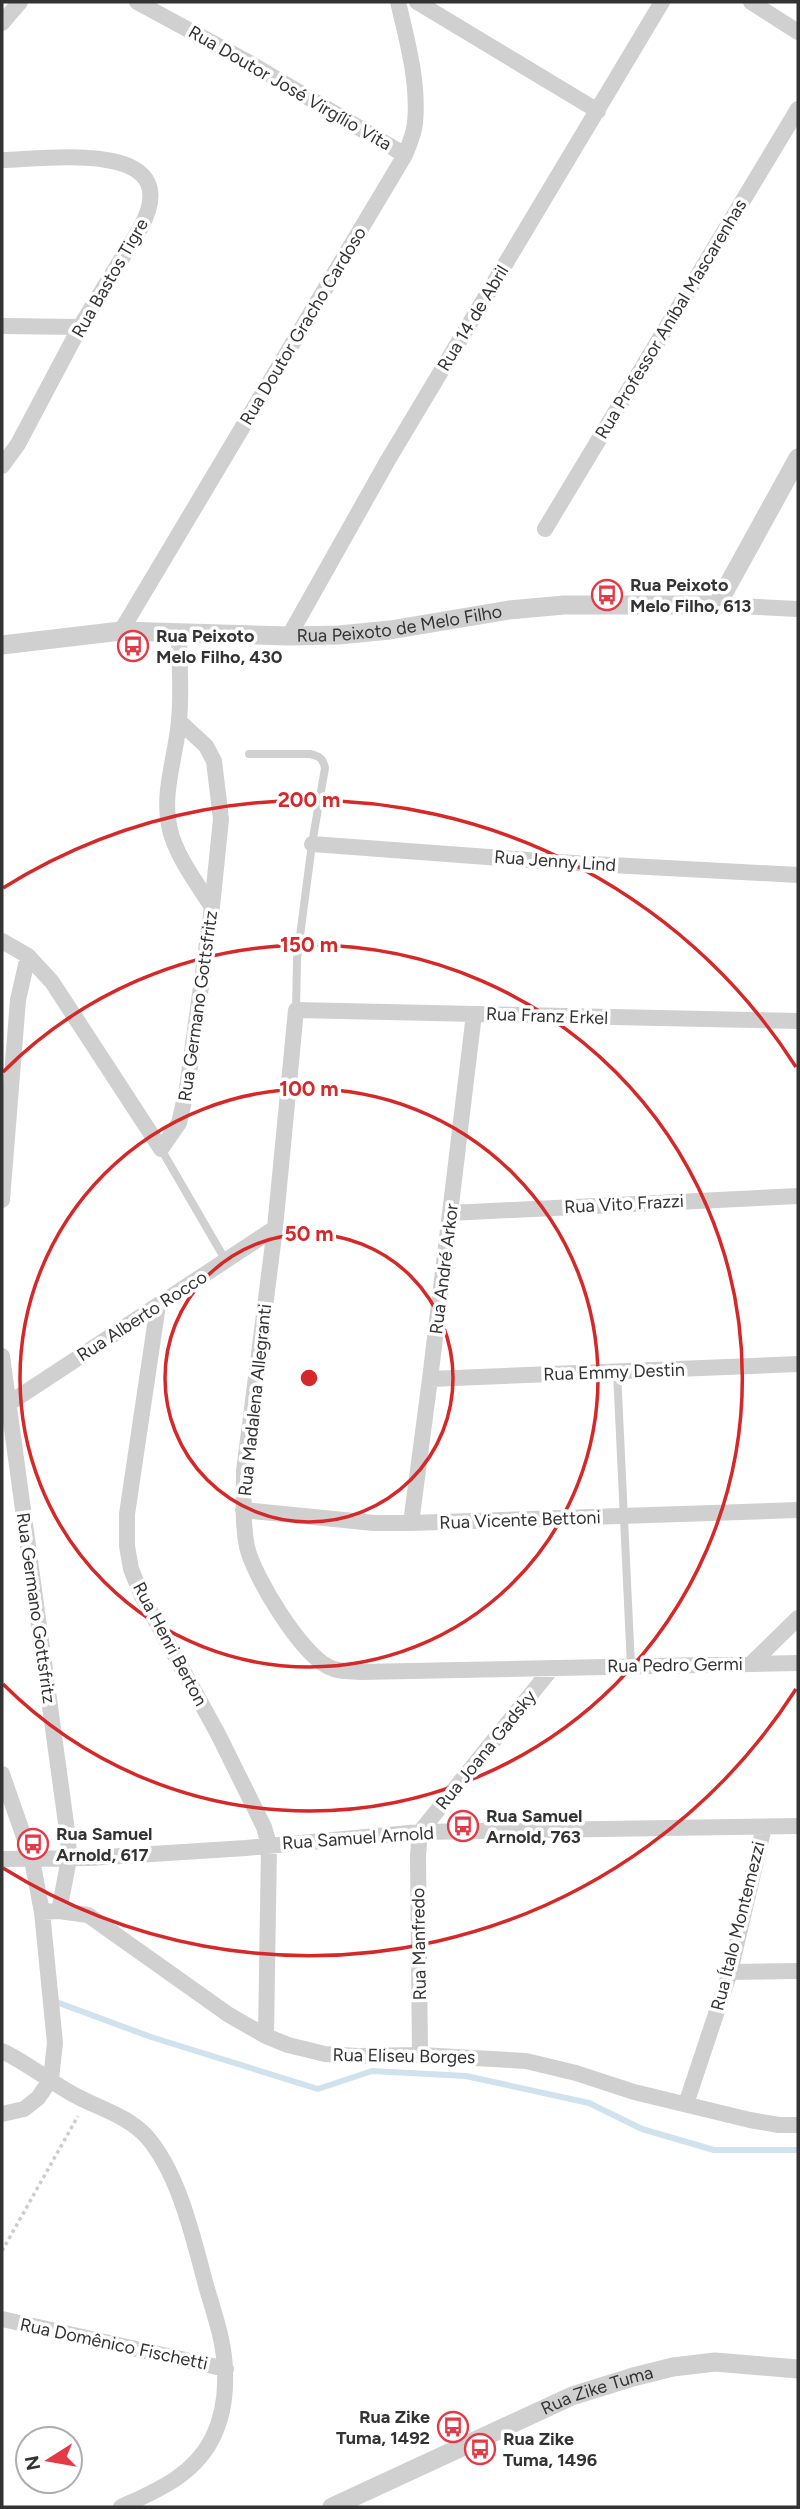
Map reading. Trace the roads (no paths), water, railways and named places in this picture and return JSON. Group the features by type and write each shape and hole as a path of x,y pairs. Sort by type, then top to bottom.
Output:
{"street":[{"path":"2,23 20,2"},
{"name":"Rua Doutor José Virgílio Vita","path":"137,2 248,62 405,155"},
{"name":"Rua Doutor Gracho Cardoso","path":"121,631 405,155 415,126 416,104 413,72 398,2"},
{"path":"417,2 598,111"},
{"name":"Rua 14 de Abril","path":"289,636 388,460 662,2"},
{"path":"751,2 798,32"},
{"name":"Rua Professor Aníbal Mascarenhas","path":"545,528 798,109"},
{"name":"Rua Bastos Tigre","path":"2,160 93,157 127,165 147,181 150,196 149,213 80,327 18,444 2,466"},
{"path":"2,326 80,327"},
{"path":"717,606 792,479 798,458"},
{"name":"Rua Peixoto de Melo Filho","path":"2,645 121,631 339,635 564,604 798,608"},
{"path":"179,633 179,721 166,792 167,817 172,837 183,861 212,907"},
{"name":"Rua Germano Gottsfritz","path":"161,1149 179,1123 184,1109 212,907 221,819 214,761 206,746 179,721"},
{"name":"Rua Jenny Lind","path":"312,844 556,862 798,874"},
{"path":"2,942 28,957 52,982 161,1149"},
{"path":"2,1200 18,1000 28,957"},
{"name":"Rua Franz Erkel","path":"296,1010 798,1021"},
{"name":"Rua Madalena Allegranti","path":"296,1010 275,1228 248,1435 243,1510 248,1551 281,1615 313,1656 336,1670 360,1672 552,1668"},
{"name":"Rua André Arkor","path":"411,1523 474,1014"},
{"name":"Rua Vito Frazzi","path":"450,1213 798,1196"},
{"name":"Rua Alberto Rocco","path":"8,1404 275,1228"},
{"name":"Rua Henri Berton","path":"158,1305 127,1514 127,1546 131,1569 142,1596 218,1734 264,1827 269,1845"},
{"name":"Rua Germano Gottsfritz","path":"2,1356 69,1859 59,1911"},
{"name":"Rua Emmy Destin","path":"430,1379 798,1364"},
{"name":"Rua Vicente Bettoni","path":"243,1510 374,1523 798,1510"},
{"path":"751,1664 798,1618"},
{"name":"Rua Pedro Germi","path":"552,1668 798,1663"},
{"name":"Rua Joana Gadsky","path":"420,1832 552,1668"},
{"path":"2,1774 32,1860 41,1912 55,2043 51,2079 38,2098 24,2109 2,2114"},
{"name":"Rua Samuel Arnold","path":"2,1859 69,1859 246,1848 420,1832 798,1826"},
{"name":"Rua Ítalo Montemezzi","path":"686,2104 730,1972 764,1827"},
{"name":"Rua Manfredo","path":"420,1832 420,2055"},
{"path":"266,2036 269,1845"},
{"name":"Rua Eliseu Borges","path":"41,1912 59,1911 88,1915 229,2015 288,2045 325,2054 420,2055 526,2061 750,2120 798,2125"},
{"path":"730,1972 798,1972"},
{"path":"2,2051 86,2101 126,2119 147,2138 163,2161 191,2231 219,2333 226,2369 225,2391 218,2425 201,2457 161,2489 121,2507"},
{"name":"Rua Domênico Fischetti","path":"2,2319 226,2369"},
{"name":"Rua Zike Tuma","path":"332,2507 572,2396 633,2377 673,2367 715,2362 798,2369"}],"lane":[{"path":"249,754 310,754 324,761 325,776 312,844 297,959 296,1010"},
{"path":"161,1149 226,1261"},
{"path":"617,1372 631,1666"}],"waterway":[{"path":"59,2003 151,2037 318,2089 372,2071 466,2076 589,2103 642,2129 714,2150 798,2150"}],"place":[{"name":"Rua Peixoto Melo Filho, 613","path":"607,595"},
{"name":"Rua Peixoto Melo Filho, 430","path":"133,646"},
{"name":"Rua Samuel Arnold, 763","path":"463,1826"},
{"name":"Rua Samuel Arnold, 617","path":"33,1844"},
{"name":"Rua Zike Tuma, 1492","path":"453,2427"},
{"name":"Rua Zike Tuma, 1496","path":"480,2449"}]}
